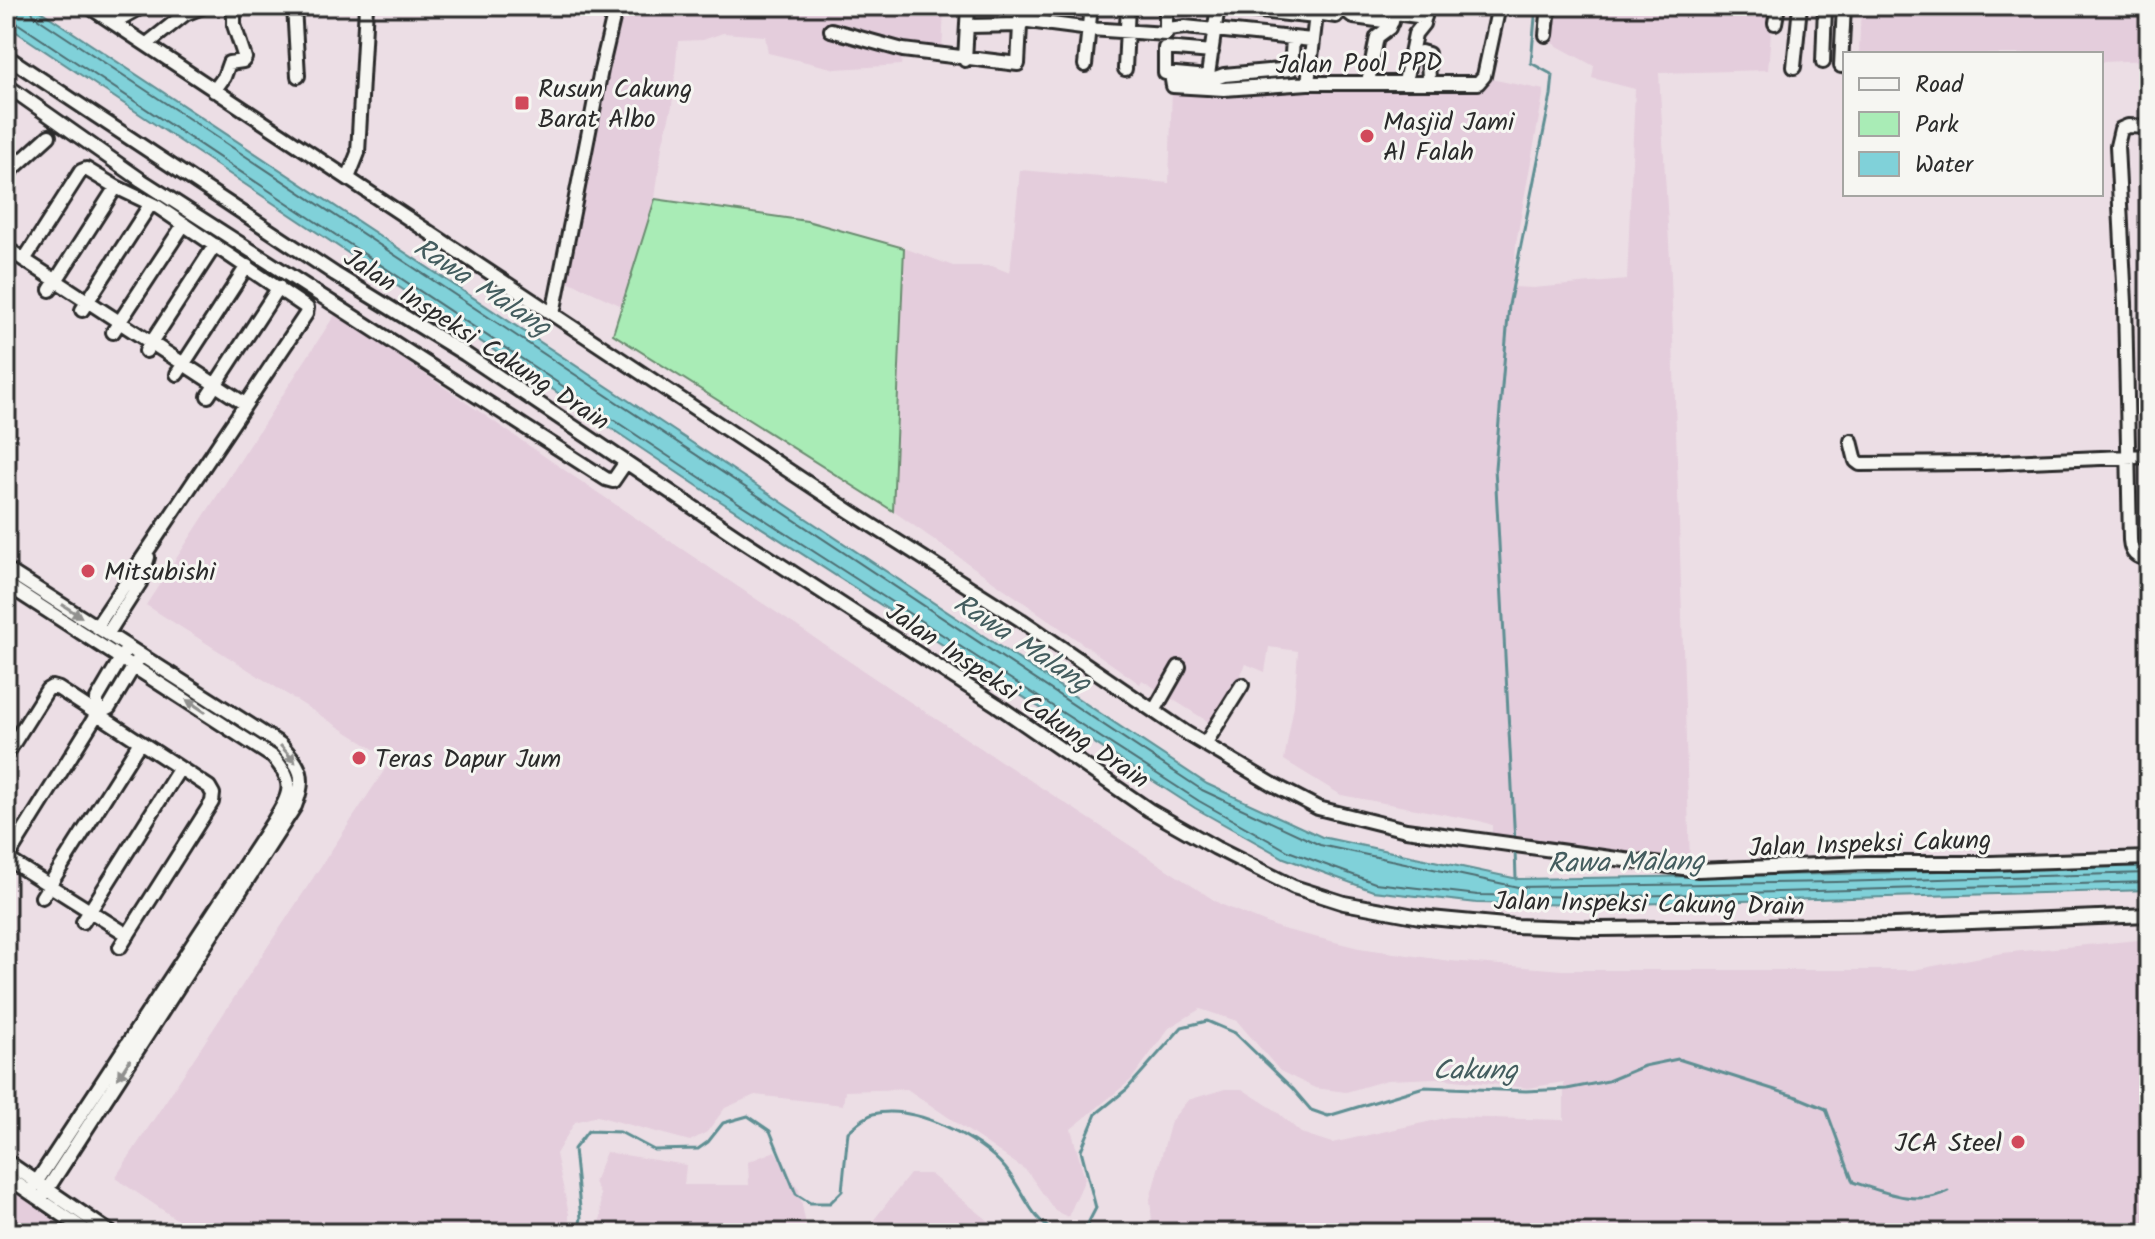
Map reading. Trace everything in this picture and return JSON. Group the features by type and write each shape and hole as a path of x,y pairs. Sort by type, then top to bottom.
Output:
{"street":[{"path":"88,6 1205,744 1242,685"},
{"path":"114,22 143,6"},
{"path":"147,44 185,14 205,6"},
{"path":"214,91 229,63 245,58 234,25 234,6"},
{"path":"294,6 298,76"},
{"path":"348,178 358,153 366,6"},
{"path":"553,314 616,6"},
{"path":"965,60 968,6"},
{"path":"1085,65 1091,6"},
{"path":"1125,69 1128,6"},
{"path":"968,26 1021,17 1090,29 1166,34 1166,6"},
{"path":"1207,82 1216,6 1336,16 1339,6"},
{"path":"1350,6 1351,16 1367,12 1392,22"},
{"name":"Jalan Pool PPD","path":"1212,52 1165,48 1164,70 1171,74 1173,86 1207,82 1248,88 1308,83 1478,83 1482,81 1499,6"},
{"path":"1546,35 1549,6"},
{"path":"1775,23 1778,6"},
{"path":"1794,67 1800,6"},
{"path":"1823,62 1825,6"},
{"path":"1841,66 1844,6"},
{"path":"1368,82 1377,37 1389,28 1396,12 1426,11 1422,28 1415,34 1405,82"},
{"path":"1308,83 1316,12"},
{"path":"831,30 903,50 965,60 1018,64 1021,17"},
{"path":"1167,29 1185,27 1312,40"},
{"path":"1207,82 1224,75 1291,69 1293,39"},
{"path":"1421,52 1428,54 1429,83"},
{"name":"Jalan Inspeksi Cakung Drain","path":"6,56 335,274 465,354 997,705 1149,810 1277,880 1331,900 1429,918 1515,926 1601,929 1849,927 2149,915"},
{"path":"1247,72 1248,88"},
{"path":"6,85 141,180 613,482 626,462"},
{"path":"2149,127 2128,126 2121,129 2117,136 2131,549 2139,558 2149,559"},
{"path":"6,175 49,136"},
{"path":"24,260 81,171 86,169 184,224 307,308 306,314 150,550 128,577 102,630"},
{"path":"53,285 116,187"},
{"path":"85,306 150,205"},
{"path":"116,327 184,224"},
{"path":"148,347 215,245"},
{"path":"6,248 53,285 212,390 245,404"},
{"path":"180,369 247,266"},
{"path":"212,390 279,287"},
{"path":"538,435 554,413"},
{"path":"1851,441 1856,461 1860,464 1984,463 2149,456"},
{"path":"591,468 605,448"},
{"path":"6,569 102,630 124,652"},
{"path":"6,584 137,660 273,757 289,779 290,790 166,994 38,1190"},
{"path":"97,714 97,699 124,652"},
{"path":"128,935 86,917 46,891 6,859 97,714 109,708 137,660"},
{"path":"1154,711 1179,667"},
{"path":"6,755 47,690 52,687 209,787 212,802 120,947"},
{"path":"46,891 140,742"},
{"name":"Jalan Inspeksi Cakung","path":"1205,744 1289,794 1333,813 1406,830 1698,870 1866,863 2149,858"},
{"path":"86,917 180,768"},
{"path":"6,1161 89,1233"},
{"path":"6,1176 38,1190 111,1233"}],"shaded area":[{"path":"622,6 944,6 942,54 903,49 901,65 836,69 768,53 765,36 723,33 703,40 678,41 672,106 662,146 655,199 622,306 561,278"},
{"path":"1541,6 1773,6 1768,70 1659,73 1671,276 1690,863 1492,836 1492,825 1480,821 1341,795 1284,760 1294,705 1298,651 1269,647 1265,672 1246,664 1215,726 1142,680 1140,684 893,511 904,248 953,266 992,266 1010,273 1020,170 1169,183 1172,87 1369,74 1491,79 1544,90 1516,243 1514,287 1627,280 1635,89 1592,78 1594,66 1539,36"},
{"path":"1861,6 2149,6 2149,60 2103,62 2103,52 1859,52"},
{"path":"336,313 904,698 1220,904 1279,928 1359,948 1450,961 1563,970 1913,970 2002,953 2149,939 2149,1233 1148,1233 1152,1222 1150,1199 1171,1121 1188,1100 1225,1089 1242,1089 1275,1110 1301,1133 1332,1143 1450,1117 1564,1120 1564,1082 1528,1088 1436,1078 1387,1080 1346,1092 1315,1088 1280,1071 1237,1021 1200,1009 1169,1028 1131,1080 1071,1129 1085,1179 1068,1217 1055,1211 1027,1171 907,1089 845,1091 843,1105 755,1095 725,1108 707,1132 690,1141 597,1116 575,1122 556,1154 569,1214 569,1233 197,1233 115,1178 391,760 146,605"},
{"path":"775,1151 799,1190 807,1230 815,1233 594,1233 601,1217 600,1194 594,1182 606,1152 686,1165 684,1185 749,1185 748,1162"},
{"path":"910,1174 930,1174 1004,1233 859,1233 865,1231"},
{"path":"6,1186 32,1204 75,1233 6,1233"}],"green space":[{"path":"655,199 807,221 904,248 893,511 613,334"}],"water":[{"path":"6,6 33,6 1207,784 1322,837 1518,879 2149,865 2149,890 1590,905 1477,903 1373,891 1284,858 1195,808 717,499 6,25"}],"waterway":[{"path":"1515,843 1495,468 1509,305 1553,75 1531,63 1536,6"},
{"path":"1515,850 1516,879"},
{"name":"Cakung","path":"1078,1233 1084,1231 1096,1208 1081,1150 1096,1114 1127,1089 1182,1027 1207,1021 1235,1033 1311,1110 1328,1116 1424,1087 1526,1091 1567,1089 1608,1081 1644,1066 1678,1059 1826,1109 1853,1182 1913,1198 1937,1196 1948,1191"},
{"name":"Cakung","path":"578,1233 581,1218 574,1149 588,1131 620,1132 654,1150 698,1149 723,1123 748,1116 770,1131 796,1194 810,1203 830,1203 842,1191 848,1132 870,1115 889,1112 925,1119 979,1145 1005,1168 1041,1221 1058,1233"}],"place":[{"name":"Rusun Cakung Barat Albo","path":"522,103"},
{"name":"Masjid Jami Al Falah","path":"1367,136"},
{"name":"Mitsubishi","path":"88,571"},
{"name":"Teras Dapur Jum","path":"359,758"},
{"name":"JCA Steel","path":"2018,1142"}],"water label":[{"name":"Rawa Malang","path":"483,286"},
{"name":"Rawa Malang","path":"1023,642"},
{"name":"Rawa Malang","path":"1626,861"}]}
